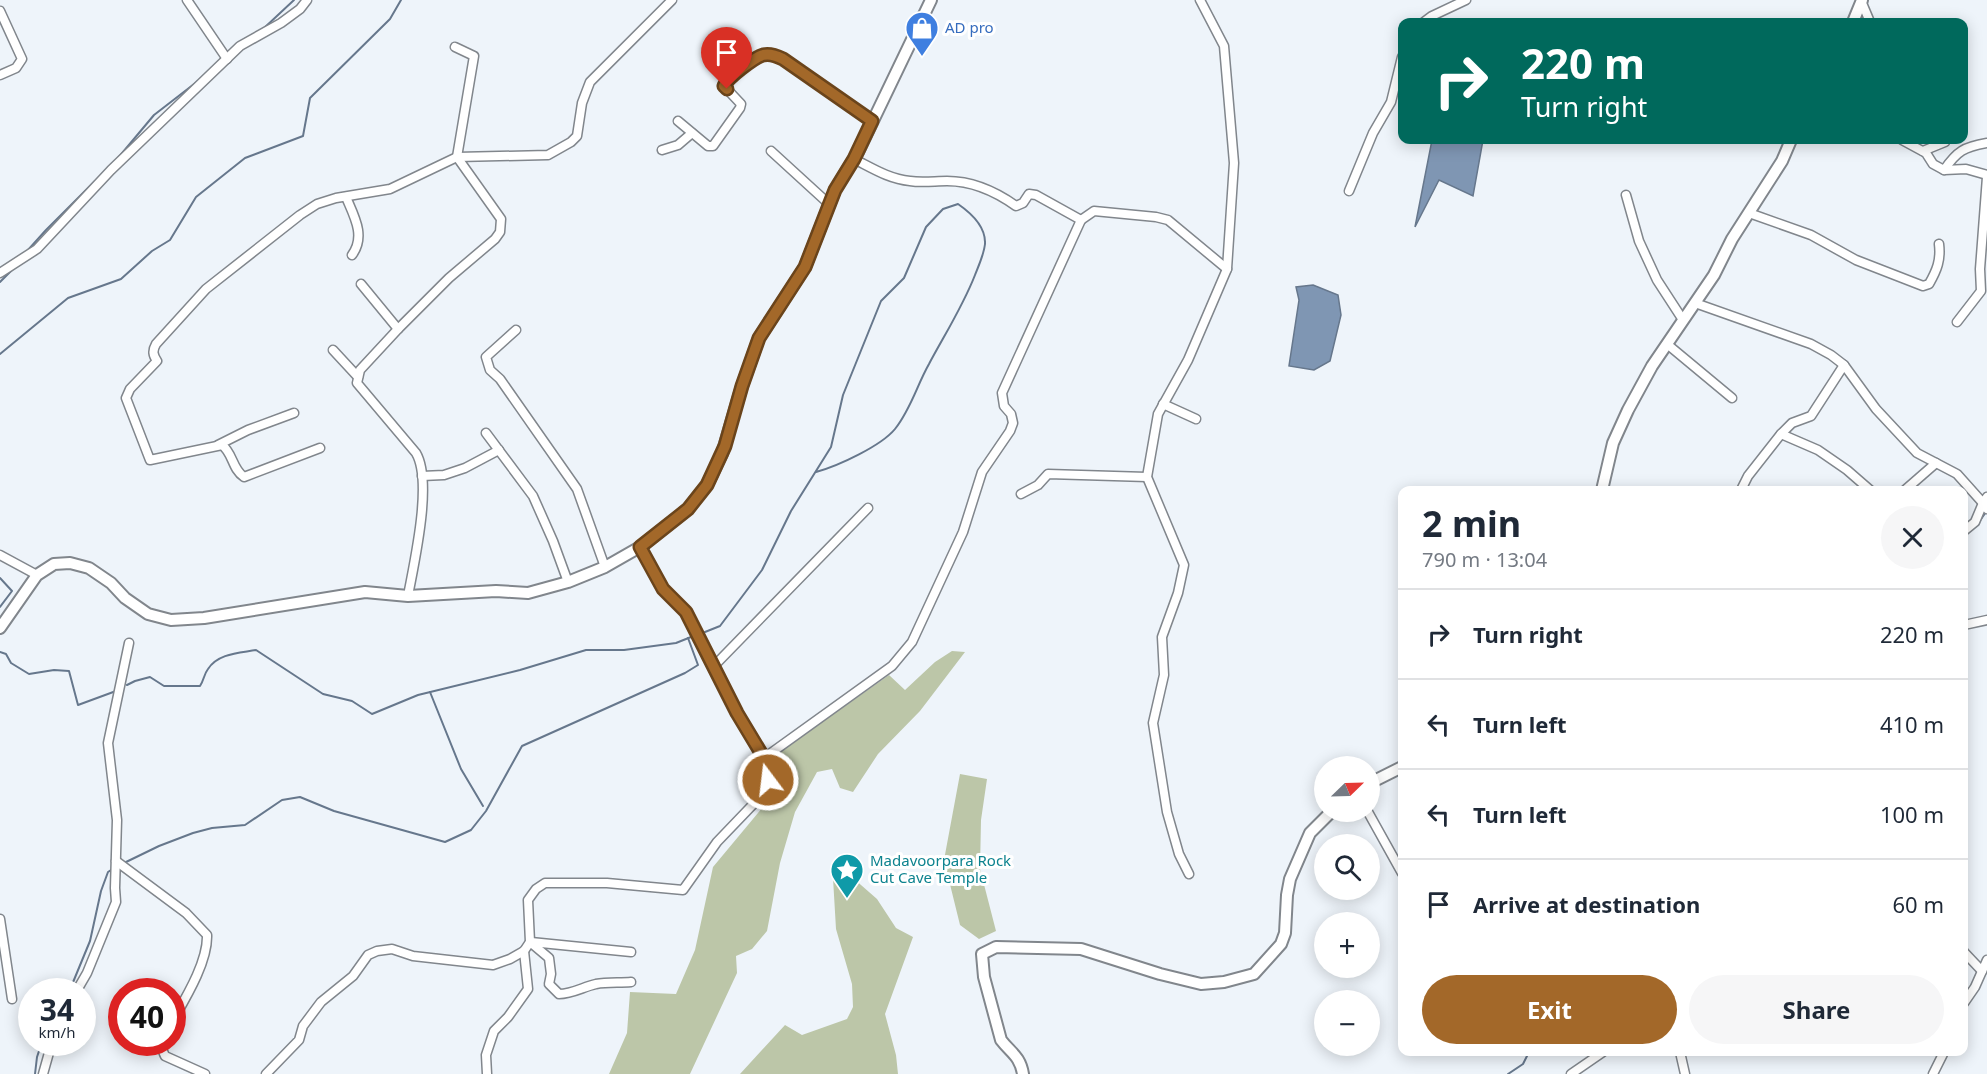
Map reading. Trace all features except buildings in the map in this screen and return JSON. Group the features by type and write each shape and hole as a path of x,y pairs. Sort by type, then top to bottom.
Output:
{"main road":[{"path":"0,628 37,575 54,564 70,563 89,568 148,614 171,620 204,618 365,592 408,596 496,591 528,593 568,582 605,567 640,547 688,509 707,485 725,446 742,386 759,338 805,267 835,190 854,159 932,0"},
{"path":"1855,18 1862,1"},
{"path":"1603,486 1613,443 1628,410 1667,344 1714,275 1782,161 1789,144"},
{"path":"1380,778 1398,769"},
{"path":"1023,1074 1016,1055 1001,1040 984,977 982,954 996,947 1082,949 1160,974 1201,984 1224,982 1254,974 1281,944 1285,933 1290,879 1310,833 1320,822"}],"street":[{"path":"187,0 227,59"},
{"path":"0,273 37,249 111,170 240,46 281,23 300,9 307,0"},
{"path":"320,448 244,477 235,469 227,448 222,445 150,460 126,398 130,388 157,361 153,349 156,344 206,289 300,215 318,204 390,189 457,157 548,155 572,142 577,136 582,103 590,82 672,0"},
{"path":"1189,874 1179,854 1167,812 1153,723 1164,675 1162,637 1178,592 1184,565 1147,477 1158,414 1188,360 1227,268 1234,163 1224,46 1200,0"},
{"path":"1429,18 1466,0"},
{"path":"1862,1 1868,18"},
{"path":"0,11 22,59 19,66 0,75"},
{"path":"408,596 419,532 422,476 419,459 362,390 357,383 357,377 360,370 449,278 495,239 500,232 501,219 457,157 474,56 454,46"},
{"path":"678,121 709,147 714,145 741,105 724,86 725,82 762,55 774,55 872,121"},
{"path":"1349,191 1373,133 1391,102 1398,73"},
{"path":"662,150 678,145 692,133"},
{"path":"1944,170 1954,154 1970,146 1987,143"},
{"path":"1910,144 1923,151 1934,164 1944,170 1966,170 1987,176 1981,291 1957,322"},
{"path":"1923,151 1938,144"},
{"path":"771,151 829,204"},
{"path":"854,159 881,174 910,181 970,183 986,188 1016,206 1023,203 1029,194 1036,195 1081,220"},
{"path":"1626,195 1639,241 1658,280 1683,320"},
{"path":"346,197 359,230 357,248 352,255"},
{"path":"764,758 892,666 912,642 963,532 982,472 1010,431 1013,423 1011,414 1004,406 1002,393 1081,220 1094,211 1168,220 1227,268"},
{"path":"1749,213 1811,235 1856,260 1923,286 1929,284 1941,258 1939,244"},
{"path":"361,284 399,329"},
{"path":"1695,303 1811,344 1844,365 1876,409 1917,453 1957,474 1986,503 1976,522 1968,528"},
{"path":"516,330 486,357 490,370 500,379 577,489 605,567"},
{"path":"1667,344 1732,398"},
{"path":"333,350 357,377"},
{"path":"1743,486 1748,476 1781,434 1792,423 1811,417 1844,365"},
{"path":"1163,404 1197,419"},
{"path":"218,446 248,430 294,413"},
{"path":"486,433 533,496 568,582"},
{"path":"1781,434 1818,450 1865,486"},
{"path":"422,476 444,476 499,450"},
{"path":"1910,486 1936,463"},
{"path":"1021,494 1038,485 1048,474 1147,477"},
{"path":"713,667 868,508"},
{"path":"266,1074 299,1040 303,1026 321,1002 353,976 368,955 392,949 413,956 493,964 510,959 524,951 530,942 528,900 545,883 607,883 683,890 717,842 763,794 769,770 764,758 737,713 686,612 663,589 640,547"},
{"path":"0,555 37,575"},
{"path":"1968,625 1983,623 1987,620"},
{"path":"84,978 116,902 117,820 108,743 129,643"},
{"path":"1374,822 1398,866"},
{"path":"116,861 186,913 207,935 207,942 196,975 186,994"},
{"path":"0,919 12,999"},
{"path":"530,942 631,952"},
{"path":"530,942 549,958 551,974 549,984 559,994 570,994 598,983 631,982"},
{"path":"487,1074 486,1055 494,1031 508,1017 528,989 524,951"},
{"path":"1968,956 1982,971"},
{"path":"1968,996 1987,960"},
{"path":"43,1074 48,1056"},
{"path":"165,1056 205,1074"},
{"path":"1571,1074 1597,1056"},
{"path":"1681,1056 1684,1074"},
{"path":"1933,1074 1942,1056"}],"green space":[{"path":"952,651 965,652 920,711 878,754 853,792 840,788 832,769 817,772 795,812 780,863 767,931 752,949 736,956 737,973 690,1074 609,1074 627,1033 630,992 676,994 695,950 713,867 778,789 774,756 889,675 905,690 935,662"},
{"path":"960,774 987,779 981,820 980,869 996,931 979,939 960,925 944,860"},
{"path":"845,871 877,899 896,928 913,937 885,1014 896,1055 898,1074 740,1074 785,1025 802,1035 847,1019 853,1007 852,984 836,929 833,878"}],"water":[{"path":"1431,144 1482,144 1473,196 1439,180 1415,227"},
{"path":"1313,285 1338,295 1341,315 1330,361 1314,370 1289,366 1299,300 1296,287"}],"waterway":[{"path":"263,29 294,0"},
{"path":"0,354 68,298 121,279 152,251 170,240 196,197 245,158 303,136 310,98 390,19 401,0"},
{"path":"118,158 154,115 198,81"},
{"path":"28,250 95,181"},
{"path":"705,632 720,626 762,570 791,511 831,447 843,395 881,301 904,278 926,227 943,209 958,204 973,216 980,226 985,238 984,252 965,298 905,413 895,429 880,442 847,460 816,472"},
{"path":"0,282 13,269"},
{"path":"1979,522 1986,512"},
{"path":"0,578 12,591 0,607"},
{"path":"127,685 150,677 164,686 200,686 207,671 217,660 256,650 323,694 352,701 372,714 418,695 520,670 586,650 624,650 676,643 691,637"},
{"path":"124,863 193,833 212,828 245,825 282,800 300,797 334,811 445,842 471,830 486,811 522,746 685,673 698,665 688,638"},
{"path":"0,652 6,654 11,663 29,674 54,670 69,671 78,705 116,691"},
{"path":"430,692 461,769 483,806"},
{"path":"75,978 90,941 101,891 108,872 111,870"},
{"path":"35,1074 37,1056"},
{"path":"1508,1074 1523,1064 1527,1056"}],"place":[{"name":"AD pro","path":"922,57"},
{"name":"Madavoorpara Rock Cut Cave Temple","path":"847,899"}],"route":[{"path":"727,89 724,86 728,78 762,55 774,55 872,121 854,159 835,190 805,267 759,338 742,386 725,446 707,485 688,509 640,547 663,589 686,612 737,713 764,758 769,770 768,780"}]}
